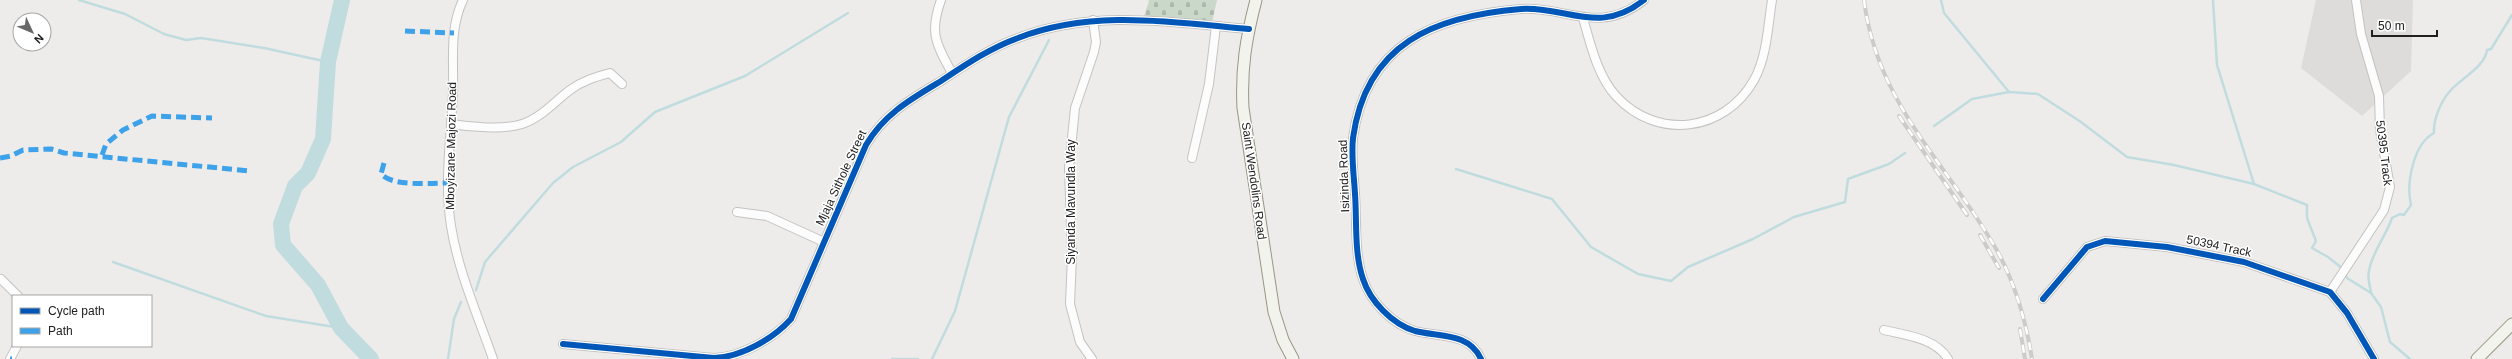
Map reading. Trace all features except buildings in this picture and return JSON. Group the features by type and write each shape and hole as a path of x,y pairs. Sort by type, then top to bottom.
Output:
{"street":[{"name":"Mboyizane Majozi Road","path":"464,0 459,10 454,33 448,183 451,226 468,289 493,359"},
{"path":"941,0 934,20 935,38 952,73"},
{"name":"Saint Wendolins Road","path":"1256,0 1241,75 1248,142 1274,312 1283,340 1293,359"},
{"name":"Isizinda Road","path":"1481,359 1476,351 1461,339 1415,331 1401,325 1384,312 1371,296 1363,279 1358,244 1353,140 1361,105 1380,68 1397,49 1418,34 1441,24 1497,11 1523,9 1535,9 1582,18 1607,17 1629,10 1644,0"},
{"path":"1582,18 1606,80 1616,96 1630,109 1645,118 1657,123 1685,126 1702,123 1716,118 1727,111 1744,95 1755,79 1761,60 1772,0"},
{"name":"50395 Track","path":"2330,292 2384,210 2390,187 2380,130 2379,96 2358,20 2356,0"},
{"name":"Mjaja Sithole Street","path":"563,344 714,358 730,358 776,334 791,319 866,145 875,131 899,107 952,73 1017,38 1068,23 1093,20 1119,19 1249,29"},
{"name":"Siyanda Mavundla Way","path":"1092,359 1080,342 1070,304 1072,256 1069,168 1075,108 1096,42 1093,20"},
{"path":"1192,158 1209,84 1216,26"},
{"path":"451,124 486,127 521,124 537,116 569,91 591,78 610,73 622,84"},
{"path":"736,212 767,216 824,242"},
{"name":"50394 Track","path":"2043,299 2087,247 2105,241 2144,244 2244,262 2330,292"},
{"path":"1,279 17,295"},
{"path":"2330,292 2347,313 2374,359"},
{"path":"2477,359 2512,324"},
{"path":"1884,330 1926,341 1942,351 1948,359"},
{"path":"10,359 16,347"}],"shaded area":[{"path":"2316,0 2413,0 2411,71 2362,116 2301,68"}],"green space":[{"path":"1148,0 1217,0 1212,22 1144,16 1149,1"}],"waterway":[{"path":"79,0 125,14 164,34 186,40 201,38 264,48 328,62"},
{"path":"342,0 328,62 323,139 308,173 295,186 281,224 283,245 318,285 341,328 371,359"},
{"path":"1941,0 1944,13 2009,92 2038,94 2081,122 2127,157 2174,165 2254,184 2307,205 2307,218 2316,241 2312,248 2328,257 2343,269 2347,278 2371,293 2381,307 2390,342 2410,359"},
{"path":"2213,0 2217,65 2254,184"},
{"path":"476,290 485,262 553,183 573,167 621,142 655,112 745,76 848,13"},
{"path":"2371,293 2368,273 2373,257 2392,218 2400,214 2404,215 2411,205 2410,186 2413,165 2421,146 2427,138 2434,133 2436,117 2441,105 2454,86 2482,62 2487,50 2491,49 2512,15"},
{"path":"932,359 955,311 1009,117 1049,40"},
{"path":"1934,126 1972,99 2009,92"},
{"path":"1456,169 1552,199 1591,247 1638,274 1671,281 1688,267 1753,239 1794,217 1845,202 1848,179 1889,164 1905,153"},
{"path":"113,262 266,316 341,328"},
{"path":"448,359 454,319 461,302"},
{"path":"892,359 918,359"}],"railway":[{"path":"1864,0 1871,37 1883,71 1898,101 1916,131 1976,216 2002,260 2023,316 2032,359"},
{"path":"1899,116 1967,215"},
{"path":"1980,235 1999,268"},
{"path":"2020,329 2025,359"}],"marked path":[{"path":"405,31 454,33"},
{"path":"102,155 106,144 123,130 152,116 212,118"},
{"path":"0,158 11,156 23,150 51,149 64,153 250,171"},
{"path":"384,163 381,174 394,181 422,184 448,183"}],"cycle path":[{"path":"1481,359 1476,350 1461,340 1443,335 1415,331 1398,323 1383,311 1366,287 1358,259 1356,204 1352,159 1353,138 1360,105 1373,79 1389,57 1410,40 1433,28 1460,19 1521,9 1538,9 1597,18 1612,16 1628,11 1644,0"},
{"path":"563,344 714,358 735,354 756,346 766,340 791,319 866,145 881,124 909,101 969,63 1008,42 1046,29 1074,23 1103,21 1161,21 1249,29"},
{"path":"2043,299 2087,247 2105,241 2167,247 2244,262 2330,292 2347,313 2374,359"}]}
